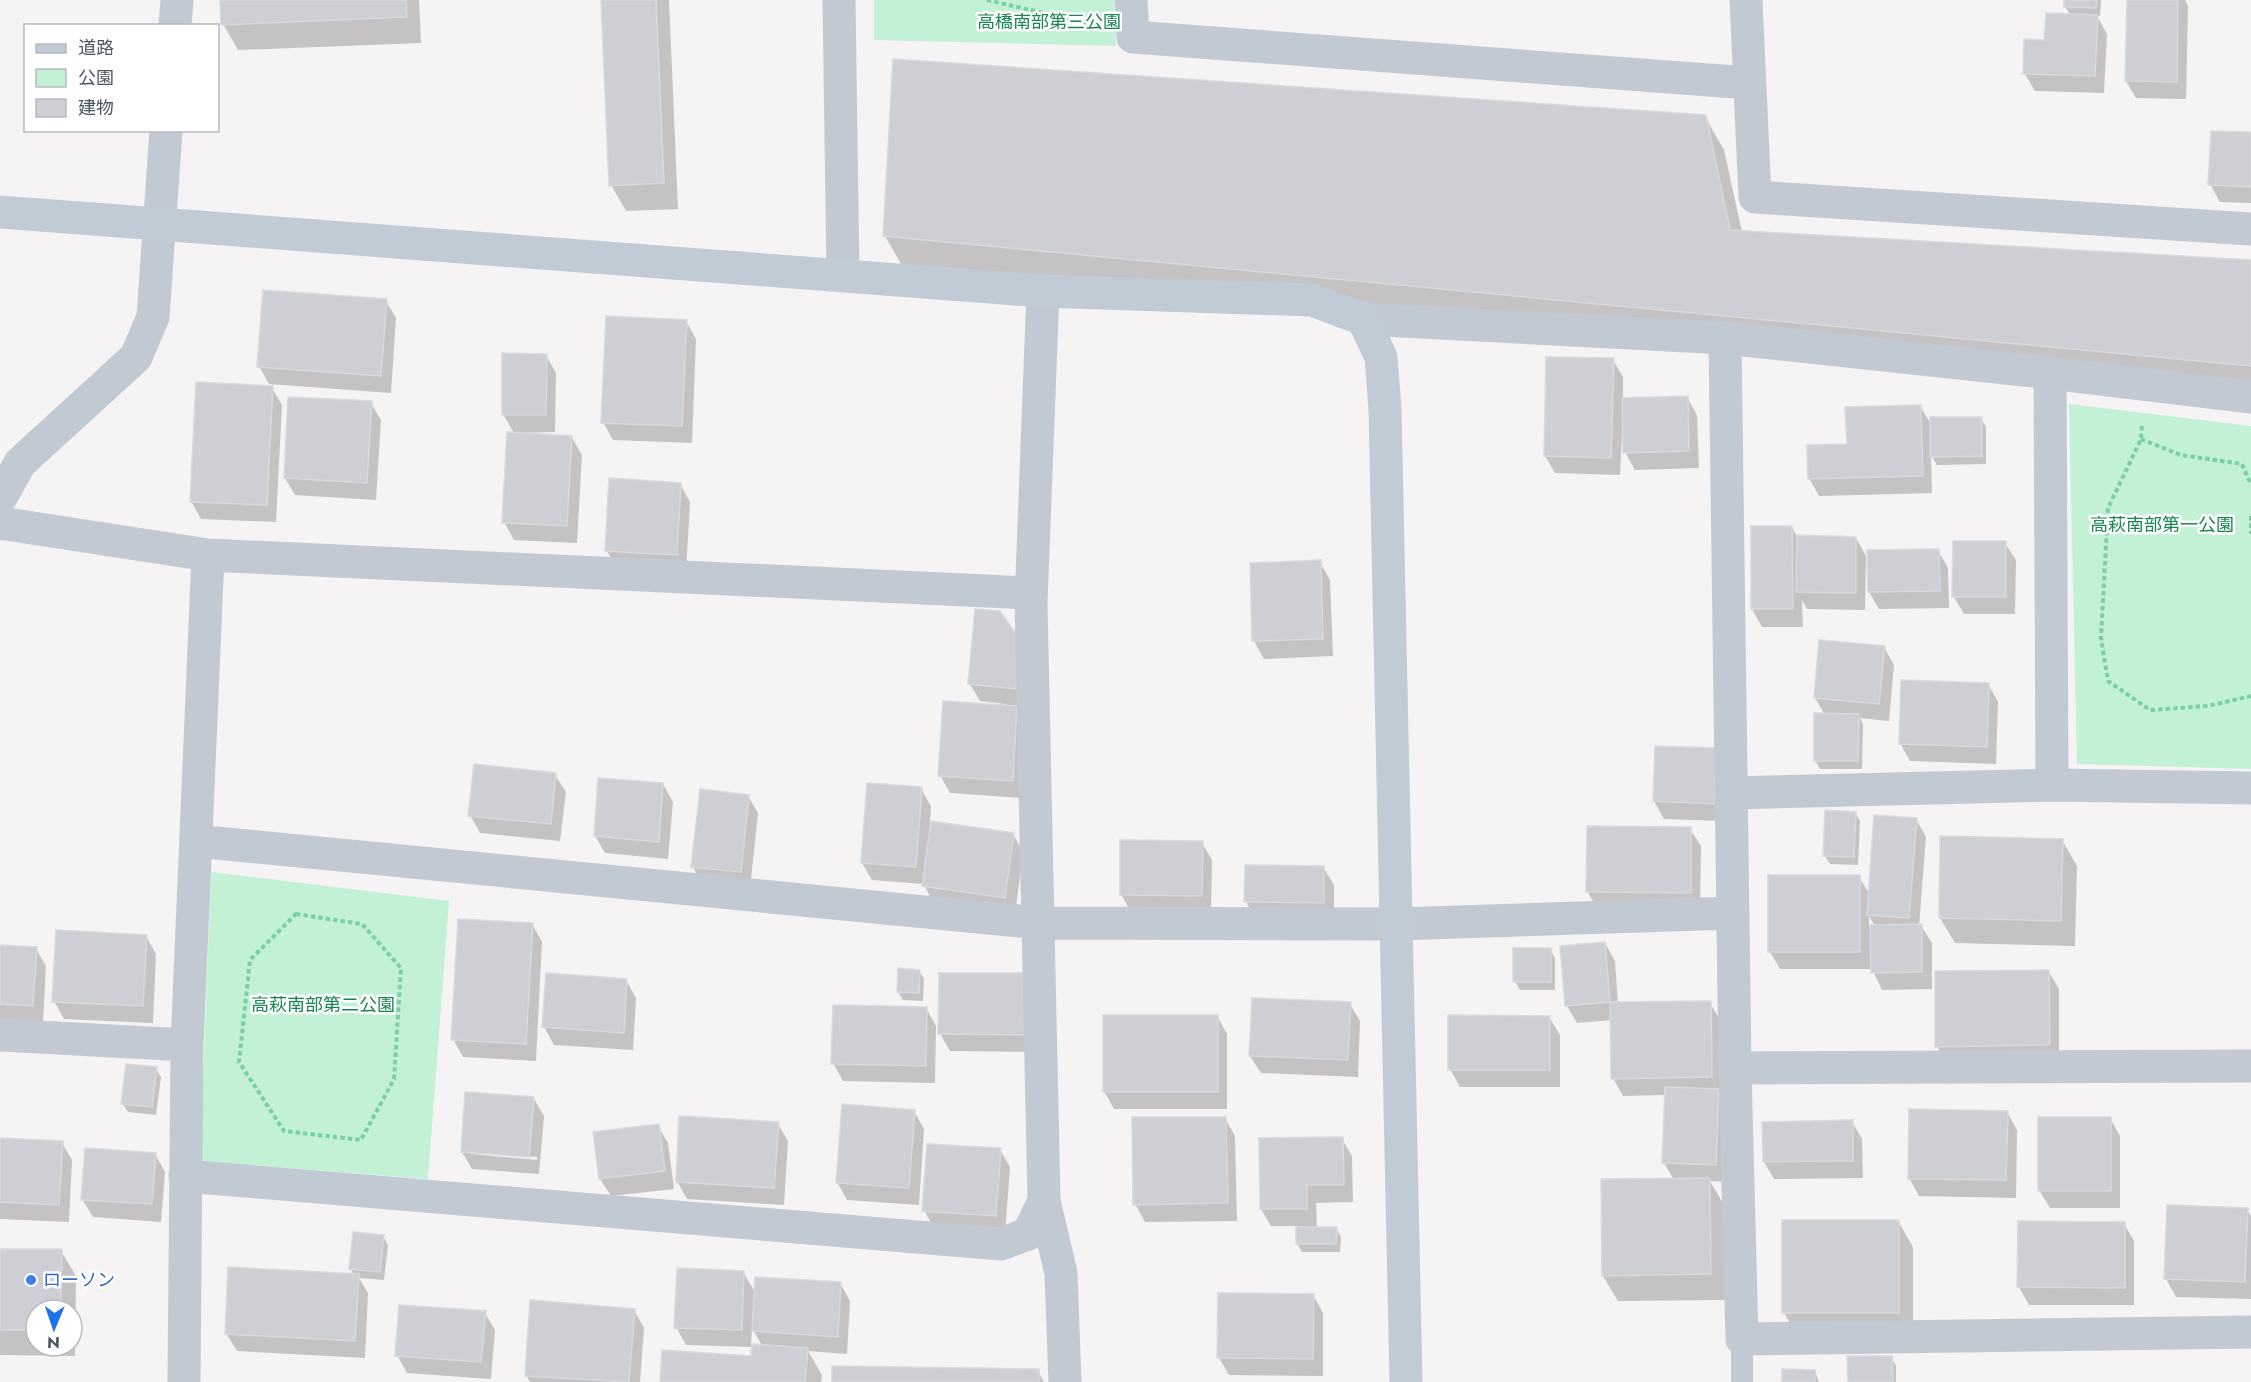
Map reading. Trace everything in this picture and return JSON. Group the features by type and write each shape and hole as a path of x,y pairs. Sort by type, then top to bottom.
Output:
{"street":[{"path":"175,24 177,0"},
{"path":"839,0 843,275"},
{"path":"1131,0 1133,37 1749,83"},
{"path":"1746,0 1755,197 2251,229"},
{"path":"0,499 20,463 136,357 153,317 166,132"},
{"path":"0,212 1043,291 1312,300 1364,319 1725,338 2251,397"},
{"path":"1043,291 1031,593 1044,1201 1061,1273 1065,1382"},
{"path":"1364,319 1381,357 1385,409 1406,1382"},
{"path":"1725,338 1735,1068 1742,1339 2251,1332"},
{"path":"2050,373 2052,785"},
{"path":"0,524 208,555 1031,593"},
{"path":"184,1382 187,1045 208,555"},
{"path":"1731,793 2052,785 2251,789"},
{"path":"196,841 1039,923 1397,924 1733,913"},
{"path":"0,1035 187,1045"},
{"path":"1735,1068 2251,1066"},
{"path":"185,1176 1000,1244 1028,1234 1044,1201"}],"lane":[{"path":"1742,1339 1742,1382"}],"path":[{"path":"987,0 1104,27"},
{"path":"2142,422 2141,439 2108,508 2101,638 2108,681 2150,710 2208,706 2251,696"},
{"path":"2141,439 2181,455 2242,464 2251,485"},
{"path":"2251,516 2251,534"},
{"path":"296,914 362,924 401,968 394,1079 361,1140 285,1131 239,1062 250,960 296,914"}],"green space":[{"name":"高橋南部第三公園","path":"874,0 1114,0 1116,46 874,40"},
{"name":"高萩南部第一公園","path":"2069,404 2251,426 2251,769 2077,764"},
{"name":"高萩南部第二公園","path":"211,872 449,901 428,1179 200,1161"}],"building":[{"path":"220,0 406,0 407,17 221,25"},
{"path":"601,0 656,0 664,183 609,186"},
{"path":"2064,0 2097,0 2096,8 2064,7"},
{"path":"2127,0 2178,0 2177,82 2125,81"},
{"path":"2046,13 2098,15 2095,76 2023,74 2024,39 2044,40"},
{"path":"893,59 1706,115 1730,230 2251,260 2251,366 883,236"},
{"path":"2211,131 2251,132 2251,187 2208,185"},
{"path":"263,290 387,299 381,376 257,367"},
{"path":"606,316 687,320 682,426 601,423"},
{"path":"502,353 547,354 546,415 502,415"},
{"path":"1546,357 1614,358 1611,458 1544,456"},
{"path":"196,382 273,386 267,505 190,502"},
{"path":"1688,396 1689,451 1623,453 1622,398"},
{"path":"288,397 372,401 367,483 284,478"},
{"path":"1921,405 1923,476 1808,479 1807,445 1847,444 1845,407"},
{"path":"1930,417 1982,417 1982,456 1930,457"},
{"path":"507,432 572,436 567,526 502,523"},
{"path":"609,478 681,483 677,555 605,551"},
{"path":"1751,526 1792,526 1793,609 1751,609"},
{"path":"1797,535 1856,537 1856,593 1796,592"},
{"path":"1953,541 2006,541 2006,597 1952,597"},
{"path":"1939,549 1940,591 1868,592 1867,550"},
{"path":"1321,560 1323,639 1252,641 1250,563"},
{"path":"975,609 1000,611 1021,641 1016,689 968,684"},
{"path":"1819,640 1885,646 1879,704 1814,698"},
{"path":"1901,680 1989,683 1987,747 1899,744"},
{"path":"943,701 1017,706 1013,781 938,776"},
{"path":"1814,713 1859,714 1858,761 1814,761"},
{"path":"1655,746 1716,748 1714,804 1653,801"},
{"path":"474,764 556,773 551,824 468,816"},
{"path":"598,778 663,783 659,842 594,836"},
{"path":"867,783 922,787 916,867 861,863"},
{"path":"700,789 749,795 741,872 691,867"},
{"path":"1825,810 1856,812 1854,857 1823,856"},
{"path":"1874,815 1917,818 1909,918 1867,915"},
{"path":"931,821 1014,833 1005,898 922,886"},
{"path":"1587,826 1691,827 1691,893 1586,892"},
{"path":"1940,836 2063,839 2061,921 1939,918"},
{"path":"1120,840 1203,841 1202,896 1120,895"},
{"path":"1245,865 1324,866 1324,903 1244,902"},
{"path":"1768,875 1860,875 1860,952 1768,952"},
{"path":"458,919 533,923 526,1044 451,1040"},
{"path":"1922,924 1922,972 1871,973 1870,925"},
{"path":"56,930 147,935 143,1006 52,1002"},
{"path":"1605,942 1610,1002 1565,1006 1560,946"},
{"path":"0,945 37,947 33,1006 0,1004"},
{"path":"1513,948 1551,948 1551,982 1513,982"},
{"path":"898,968 920,970 919,993 897,992"},
{"path":"2049,970 2050,1045 1935,1047 1935,971"},
{"path":"546,973 627,979 624,1033 542,1027"},
{"path":"939,973 1031,973 1030,1035 938,1034"},
{"path":"1252,998 1351,1002 1348,1060 1249,1056"},
{"path":"1711,1001 1712,1077 1611,1079 1610,1002"},
{"path":"833,1005 927,1007 926,1066 831,1064"},
{"path":"1103,1015 1218,1015 1218,1092 1103,1092"},
{"path":"1448,1015 1550,1016 1550,1070 1448,1070"},
{"path":"126,1064 157,1067 152,1107 121,1104"},
{"path":"1665,1087 1719,1089 1716,1165 1662,1163"},
{"path":"465,1092 534,1097 529,1157 461,1152"},
{"path":"842,1104 915,1110 909,1188 836,1183"},
{"path":"1909,1109 2008,1111 2006,1180 1908,1179"},
{"path":"679,1116 779,1122 774,1188 676,1182"},
{"path":"1132,1117 1226,1117 1228,1203 1133,1205"},
{"path":"2038,1117 2111,1117 2111,1191 2038,1191"},
{"path":"1853,1120 1853,1161 1763,1162 1762,1122"},
{"path":"659,1124 665,1171 599,1179 593,1132"},
{"path":"1343,1137 1344,1185 1307,1185 1307,1209 1260,1209 1259,1138"},
{"path":"0,1138 63,1141 59,1205 0,1202"},
{"path":"927,1144 1001,1148 996,1216 922,1211"},
{"path":"85,1148 156,1153 152,1204 81,1200"},
{"path":"1710,1178 1711,1274 1602,1276 1601,1179"},
{"path":"2167,1205 2248,1208 2245,1282 2164,1279"},
{"path":"1782,1220 1899,1220 1899,1313 1782,1313"},
{"path":"2018,1221 2125,1222 2125,1288 2017,1287"},
{"path":"1296,1227 1337,1227 1336,1244 1296,1244"},
{"path":"353,1232 384,1235 380,1272 349,1269"},
{"name":"ローソン","path":"0,1249 62,1249 61,1298 24,1298 24,1330 0,1330"},
{"path":"228,1267 359,1274 355,1341 225,1334"},
{"path":"677,1268 744,1271 742,1330 674,1328"},
{"path":"755,1277 841,1282 838,1337 752,1331"},
{"path":"1218,1293 1314,1294 1313,1359 1217,1358"},
{"path":"530,1300 635,1309 629,1382 525,1376"},
{"path":"399,1305 486,1311 481,1362 395,1356"},
{"path":"752,1344 808,1348 805,1382 660,1382 662,1350 751,1356"},
{"path":"1847,1356 1892,1356 1893,1382 1848,1382"},
{"path":"832,1366 1039,1369 1039,1382 832,1382"},
{"path":"1782,1369 1815,1370 1815,1382 1782,1382"}],"place":[{"name":"ローソン","path":"31,1280"}]}
